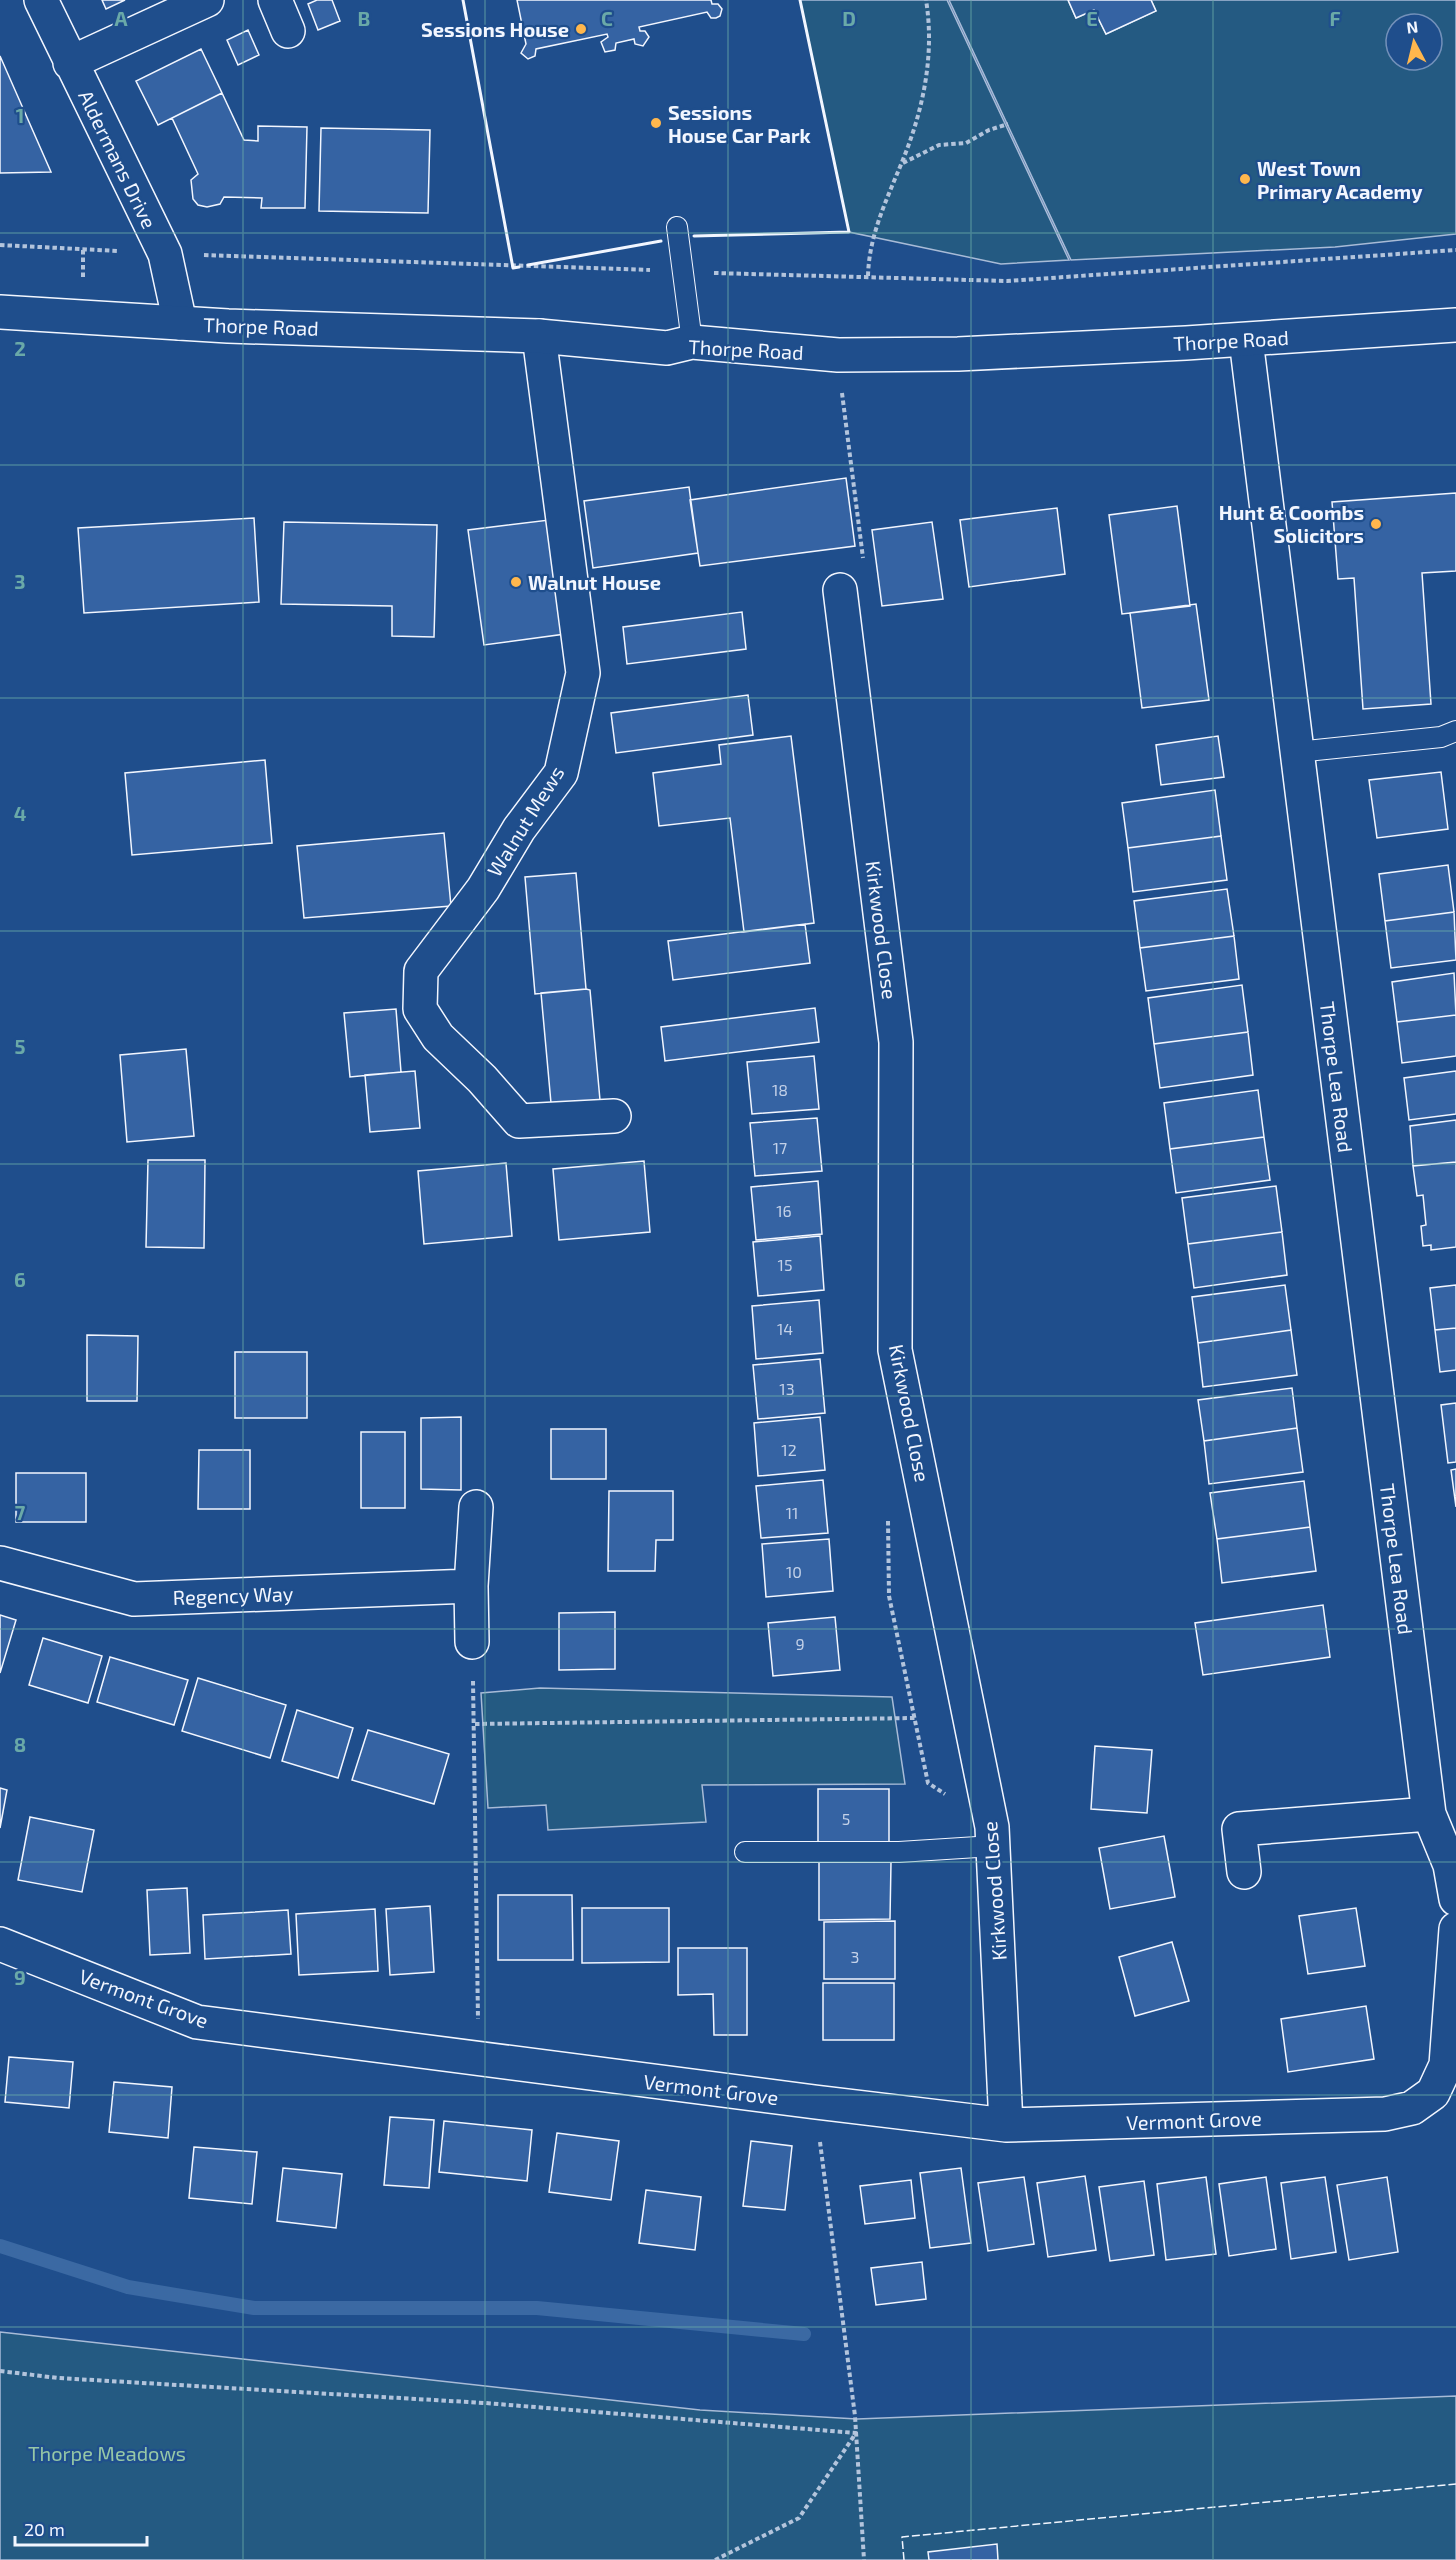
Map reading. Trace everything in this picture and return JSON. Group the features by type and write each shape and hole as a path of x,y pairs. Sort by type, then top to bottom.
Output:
{"street":[{"name":"Aldermans Drive","path":"41,0 165,254 180,323"},
{"path":"70,63 207,0"},
{"path":"274,0 288,31"},
{"name":"Thorpe Road","path":"0,312 82,319 539,336 667,348 692,342 838,355 958,354 1246,340 1456,325"},
{"name":"Walnut Mews","path":"539,336 583,674 561,773 519,829 483,889 421,971 420,1009 438,1037 482,1079 519,1121 614,1116"},
{"name":"Thorpe Lea Road","path":"1246,340 1429,1814 1450,1865 1456,1899"},
{"name":"Kirkwood Close","path":"840,590 896,1042 895,1350 990,1815 1006,2125"},
{"path":"472,1642 471,1586 476,1507"},
{"name":"Regency Way","path":"0,1563 134,1599 471,1586"},
{"path":"1244,1872 1239,1829 1429,1814"},
{"path":"1444,2098 1456,1929"},
{"name":"Vermont Grove","path":"0,1944 197,2022 1006,2125 1385,2114 1444,2098"}],"lane":[{"path":"677,227 692,342"},
{"path":"1297,752 1441,737 1456,731"},
{"path":"745,1852 899,1852 993,1846"}],"path":[{"path":"868,276 868,257 882,208 902,163 921,108 929,32 926,0"},
{"path":"902,163 939,145 966,143 989,130 1008,124"},
{"path":"0,244 165,254 1007,281 1456,250"},
{"path":"838,355 864,569 840,590"},
{"path":"472,1642 479,2059"},
{"path":"475,1724 915,1718"},
{"path":"814,2102 856,2433 864,2560"},
{"path":"0,2371 58,2378 485,2403 856,2433"},
{"path":"715,2560 799,2518 856,2433"}],"green space":[{"path":"800,0 947,0 1069,260 1001,264 849,232"},
{"name":"West Town Primary Academy","path":"949,0 1068,0 1076,18 1094,10 1106,34 1156,11 1151,0 1456,0 1456,234 1335,247 1071,260"},
{"path":"540,1688 892,1697 905,1784 702,1785 706,1822 548,1830 546,1805 488,1808 481,1693"},
{"name":"Thorpe Meadows","path":"0,2332 700,2410 857,2419 1456,2396 1456,2560 0,2560"}],"building":[{"path":"102,0 125,0 106,9"},
{"path":"317,0 332,0 340,21 318,30 308,4"},
{"name":"Sessions House","path":"517,0 711,0 712,4 718,4 722,9 720,16 716,18 711,18 707,12 639,27 640,31 645,31 649,37 643,46 635,44 634,39 616,43 615,50 605,52 601,42 608,37 607,34 536,49 535,56 528,59 521,53 526,44"},
{"path":"1068,0 1151,0 1156,11 1106,34 1094,10 1076,18"},
{"path":"248,30 259,55 238,65 227,40"},
{"path":"201,49 222,93 158,125 136,81"},
{"path":"0,56 51,172 0,173"},
{"path":"222,93 244,140 258,141 258,126 307,127 305,208 261,208 262,198 224,197 220,204 207,207 198,205 193,199 191,180 198,174 172,118"},
{"path":"321,128 430,130 428,213 319,211"},
{"path":"846,478 855,546 700,566 690,500"},
{"path":"689,487 698,553 593,568 584,501"},
{"path":"1456,493 1456,571 1422,573 1431,704 1363,709 1354,578 1338,579 1332,502"},
{"path":"1177,506 1190,606 1122,614 1109,515"},
{"path":"1057,508 1065,574 969,587 960,520"},
{"path":"254,518 259,602 84,613 78,528"},
{"name":"Walnut House","path":"549,520 565,634 484,645 468,530"},
{"path":"284,522 437,525 434,637 392,636 392,606 281,604"},
{"path":"932,522 943,599 882,606 872,530"},
{"path":"1196,604 1209,700 1142,708 1130,613"},
{"path":"742,612 746,649 627,664 623,627"},
{"path":"748,695 753,735 616,753 611,713"},
{"path":"791,736 814,923 744,932 730,818 659,826 653,773 721,764 719,745"},
{"path":"1218,736 1224,777 1161,785 1156,745"},
{"path":"265,760 272,843 132,855 125,773"},
{"path":"1441,772 1448,829 1377,838 1369,780"},
{"path":"1215,790 1221,836 1128,848 1122,803"},
{"path":"444,833 451,906 304,918 297,846"},
{"path":"1221,836 1227,880 1133,892 1128,848"},
{"path":"1448,865 1454,912 1385,921 1379,874"},
{"path":"576,873 586,989 535,994 525,877"},
{"path":"1227,889 1234,936 1140,948 1134,901"},
{"path":"1454,912 1456,960 1391,968 1385,921"},
{"path":"805,924 810,963 673,980 668,941"},
{"path":"1234,936 1239,979 1146,991 1140,948"},
{"path":"1454,973 1456,1015 1397,1022 1392,982"},
{"path":"1242,985 1248,1032 1154,1044 1148,998"},
{"path":"590,990 601,1111 552,1114 541,993"},
{"path":"815,1008 819,1042 665,1061 661,1027"},
{"path":"396,1009 401,1072 350,1077 344,1013"},
{"path":"1456,1015 1456,1056 1402,1063 1397,1022"},
{"path":"1248,1032 1253,1075 1160,1088 1154,1044"},
{"path":"186,1049 194,1136 127,1142 120,1055"},
{"path":"814,1056 819,1109 752,1114 747,1062"},
{"path":"415,1071 420,1128 370,1132 365,1075"},
{"path":"1456,1071 1456,1114 1409,1120 1404,1078"},
{"path":"1258,1090 1264,1137 1170,1149 1164,1103"},
{"path":"817,1118 822,1171 755,1176 750,1123"},
{"path":"1456,1120 1456,1162 1413,1166 1410,1126"},
{"path":"1264,1137 1270,1180 1176,1193 1170,1149"},
{"path":"148,1160 205,1160 204,1248 146,1247"},
{"path":"644,1161 650,1232 559,1240 553,1169"},
{"path":"1456,1162 1456,1247 1431,1250 1431,1245 1423,1246 1421,1226 1426,1225 1423,1195 1417,1196 1413,1166"},
{"path":"506,1163 512,1236 424,1244 418,1171"},
{"path":"818,1181 822,1234 756,1240 751,1187"},
{"path":"1276,1186 1282,1232 1188,1244 1182,1198"},
{"path":"1282,1232 1287,1275 1194,1288 1188,1244"},
{"path":"820,1236 824,1290 758,1296 753,1242"},
{"path":"1285,1285 1291,1330 1198,1343 1192,1297"},
{"path":"1456,1285 1456,1328 1435,1330 1430,1288"},
{"path":"819,1300 823,1353 756,1359 752,1306"},
{"path":"1456,1328 1456,1370 1440,1372 1435,1330"},
{"path":"1291,1330 1297,1375 1203,1387 1198,1343"},
{"path":"87,1335 138,1336 137,1401 87,1401"},
{"path":"235,1352 307,1352 307,1418 235,1418"},
{"path":"820,1359 825,1413 758,1419 753,1365"},
{"path":"1292,1388 1297,1428 1204,1441 1198,1400"},
{"path":"1456,1403 1456,1462 1448,1463 1441,1405"},
{"path":"461,1417 461,1490 421,1489 421,1418"},
{"path":"820,1417 825,1470 758,1476 754,1423"},
{"path":"1297,1428 1303,1472 1209,1484 1204,1441"},
{"path":"551,1429 606,1429 606,1479 551,1479"},
{"path":"361,1432 405,1432 405,1508 361,1508"},
{"path":"199,1450 250,1450 250,1509 198,1509"},
{"path":"1456,1469 1456,1507 1451,1470"},
{"path":"16,1473 86,1473 86,1522 16,1522"},
{"path":"823,1480 828,1533 761,1538 756,1486"},
{"path":"1304,1481 1310,1527 1217,1539 1210,1493"},
{"path":"609,1491 673,1491 673,1540 656,1540 655,1571 608,1571"},
{"path":"1310,1527 1316,1571 1222,1583 1217,1539"},
{"path":"829,1539 833,1591 766,1597 762,1544"},
{"path":"1323,1605 1330,1657 1203,1675 1195,1623"},
{"path":"615,1612 615,1669 559,1670 559,1613"},
{"path":"0,1615 16,1620 0,1673"},
{"path":"835,1617 840,1670 773,1676 768,1623"},
{"path":"43,1638 102,1656 88,1703 29,1685"},
{"path":"110,1657 188,1680 174,1725 97,1702"},
{"path":"198,1678 286,1705 270,1758 182,1731"},
{"path":"297,1710 353,1728 338,1778 282,1761"},
{"path":"368,1730 449,1754 434,1804 352,1780"},
{"path":"1095,1746 1152,1750 1147,1813 1091,1809"},
{"path":"0,1788 7,1790 0,1828"},
{"path":"818,1789 889,1789 889,1846 818,1846"},
{"path":"30,1817 94,1830 82,1892 18,1880"},
{"path":"1164,1836 1175,1897 1110,1909 1099,1848"},
{"path":"819,1862 891,1862 890,1919 819,1920"},
{"path":"187,1888 190,1953 150,1955 147,1890"},
{"path":"498,1895 572,1895 573,1960 498,1960"},
{"path":"430,1906 434,1972 390,1975 386,1909"},
{"path":"582,1908 669,1908 669,1962 582,1963"},
{"path":"1356,1908 1365,1966 1308,1974 1299,1916"},
{"path":"375,1909 378,1971 299,1975 296,1914"},
{"path":"288,1910 291,1954 205,1959 203,1915"},
{"path":"895,1921 895,1979 824,1979 824,1922"},
{"path":"1172,1942 1189,2001 1135,2016 1119,1957"},
{"path":"678,1948 747,1948 747,2035 714,2035 713,1994 678,1995"},
{"path":"823,1983 894,1983 894,2040 823,2040"},
{"path":"1366,2006 1374,2059 1288,2072 1281,2019"},
{"path":"9,2057 73,2062 69,2108 5,2102"},
{"path":"114,2082 172,2087 168,2138 109,2132"},
{"path":"390,2117 434,2120 429,2188 384,2185"},
{"path":"444,2121 532,2130 527,2181 439,2172"},
{"path":"557,2133 619,2141 611,2200 549,2192"},
{"path":"751,2141 792,2146 785,2210 743,2206"},
{"path":"194,2147 257,2152 252,2204 189,2198"},
{"path":"283,2168 342,2174 336,2228 277,2221"},
{"path":"961,2168 971,2243 930,2248 920,2173"},
{"path":"1085,2176 1096,2250 1048,2257 1037,2183"},
{"path":"1024,2177 1034,2244 988,2251 978,2183"},
{"path":"1206,2177 1216,2254 1166,2260 1157,2184"},
{"path":"1266,2177 1276,2249 1229,2256 1219,2184"},
{"path":"1325,2177 1336,2252 1291,2259 1281,2183"},
{"path":"1387,2177 1398,2252 1349,2260 1337,2185"},
{"path":"911,2180 915,2218 865,2224 860,2186"},
{"path":"1144,2181 1154,2255 1110,2261 1099,2187"},
{"path":"646,2190 701,2197 695,2250 639,2243"},
{"path":"922,2262 926,2299 876,2305 871,2268"},
{"path":"997,2544 998,2560 929,2560 928,2552"}],"waterway":[{"path":"0,2246 128,2287 254,2308 537,2308 804,2334"}],"fence":[{"path":"904,2560 902,2537 1456,2484"}],"wall":[{"path":"463,0 513,268 519,267"},
{"path":"694,236 849,232 800,0"},
{"path":"528,265 661,241"}],"place":[{"name":"Sessions House","path":"581,29"},
{"name":"Sessions House Car Park","path":"656,123"},
{"name":"West Town Primary Academy","path":"1245,179"},
{"name":"Hunt & Coombs Solicitors","path":"1376,524"},
{"name":"Walnut House","path":"516,582"}]}
